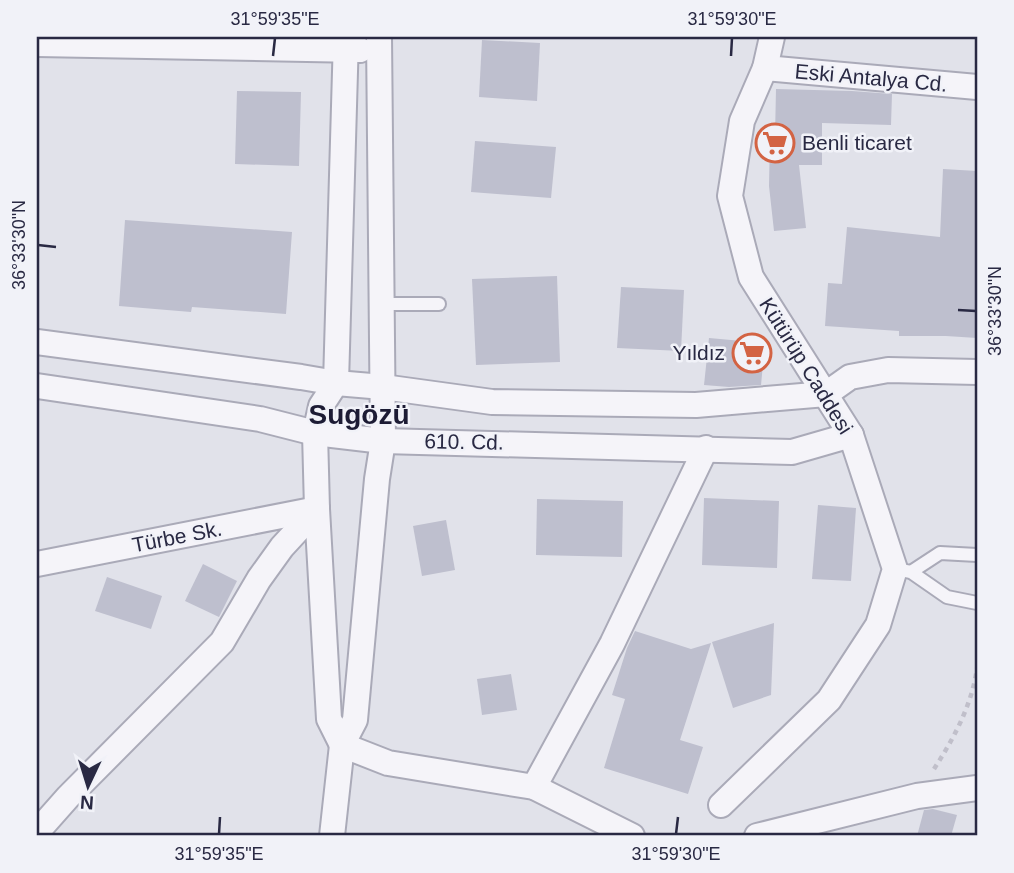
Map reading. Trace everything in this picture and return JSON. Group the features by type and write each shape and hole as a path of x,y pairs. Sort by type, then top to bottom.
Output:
{"street":[{"name":"Kütürüp Caddesi","path":"772,37 765,68 742,121 730,196 751,277 851,435 903,571"},
{"path":"346,43 336,383 321,405 315,433 328,719 342,746 388,763 534,787 632,836"},
{"path":"37,44 378,43 383,440 377,478 355,720 342,746 332,836"},
{"name":"Eski Antalya Cd.","path":"765,68 977,87"},
{"name":"610. Cd.","path":"37,342 492,402 696,405 826,394"},
{"path":"826,394 850,377 888,370 977,372"},
{"name":"610. Cd.","path":"37,386 260,419 315,433 383,440 792,452 851,435"},
{"path":"534,787 612,643 706,448"},
{"path":"37,832 68,797 222,642 259,579 282,547 317,509"},
{"name":"Türbe Sk.","path":"37,564 317,509"},
{"path":"721,805 829,700 878,625 903,571"},
{"path":"757,836 917,796 977,788"}],"lane":[{"path":"380,303 439,304"},
{"path":"903,571 940,553 977,555"},
{"path":"903,571 947,597 977,603"}],"path":[{"path":"917,796 956,735 975,686 977,668"}],"building":[{"path":"482,40 540,43 537,101 479,97"},
{"path":"776,89 892,94 891,125 822,123 822,165 799,165 806,228 774,231 769,186 770,136 775,136"},
{"path":"237,91 301,92 299,166 235,164"},
{"path":"475,141 556,147 551,198 471,192"},
{"path":"943,169 977,171 977,338 899,336 899,331 825,326 828,283 842,284 847,227 940,237"},
{"path":"125,220 292,232 286,314 192,307 191,312 119,306"},
{"path":"557,276 560,362 476,365 472,279"},
{"path":"621,287 684,290 681,351 617,348"},
{"path":"709,338 765,343 761,385 704,385"},
{"path":"704,498 779,501 777,568 702,565"},
{"path":"537,499 623,501 622,557 536,555"},
{"path":"818,505 856,508 851,581 812,579"},
{"path":"446,520 455,570 422,576 413,526"},
{"path":"203,564 237,581 219,617 185,601"},
{"path":"107,577 162,596 151,629 95,611"},
{"path":"774,623 771,695 733,708 712,642"},
{"path":"635,631 691,649 711,643 680,740 703,747 688,794 604,768 625,699 612,695"},
{"path":"511,674 517,710 482,715 477,679"},
{"path":"933,809 957,815 951,836 917,836 924,810"}],"place":[{"name":"Benli ticaret","path":"775,143"},
{"name":"Yıldız","path":"752,353"}],"district":[{"name":"Sugözü","path":"359,414"}]}
